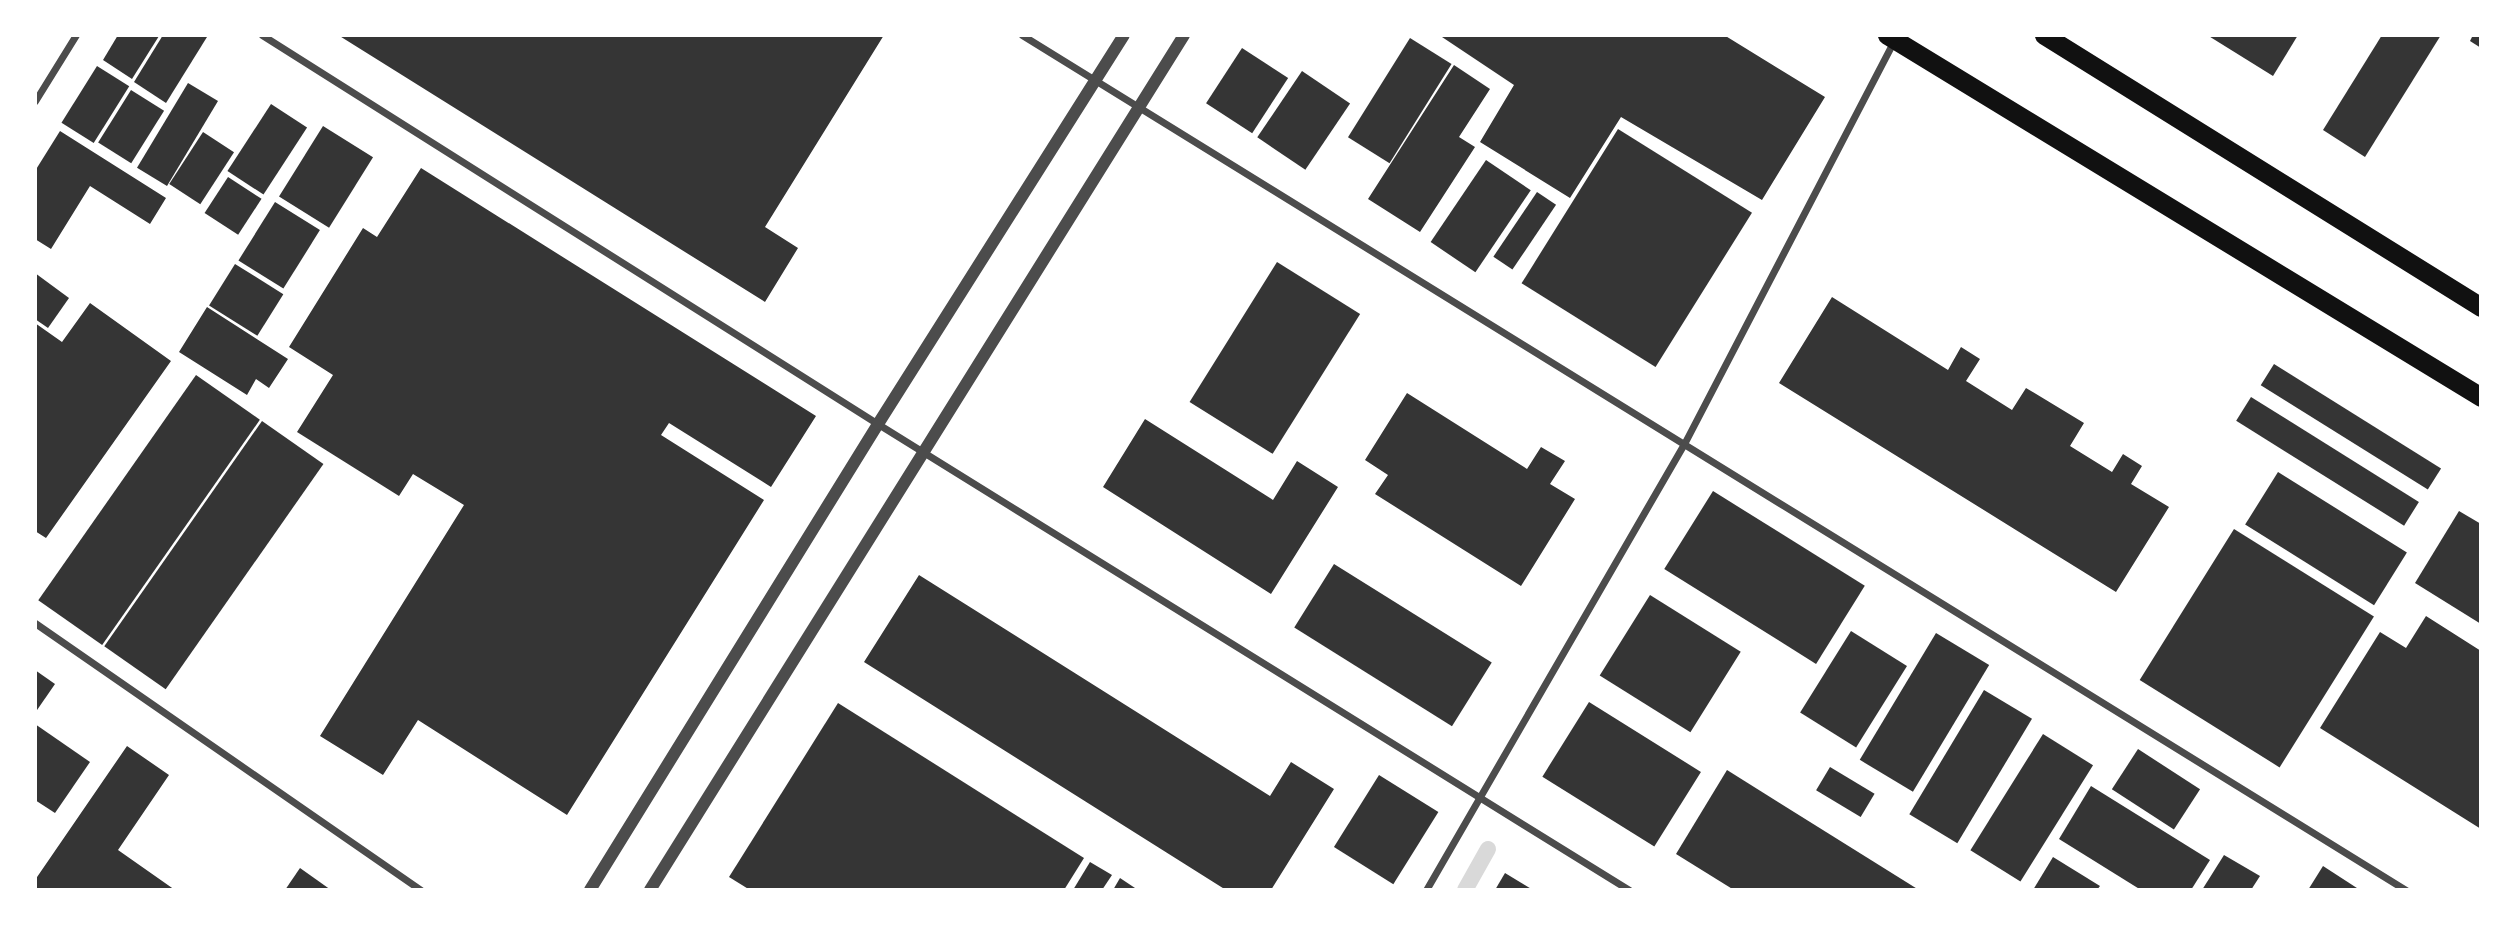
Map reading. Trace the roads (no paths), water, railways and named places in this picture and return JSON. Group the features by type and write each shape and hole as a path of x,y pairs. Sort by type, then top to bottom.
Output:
{"highway":[{"path":"2044,35 2481,307"},
{"path":"1890,37 2481,397"}],"street":[{"path":"35,101 76,35"},
{"path":"262,35 877,424 1629,890"},
{"path":"1022,35 1685,442 2406,890"},
{"path":"590,890 877,424 1124,35"},
{"path":"650,890 1184,35"},
{"path":"1426,890 1685,442 1890,37"},
{"path":"35,623 420,890"}],"waterway":[{"path":"1465,890 1488,849"}]}
